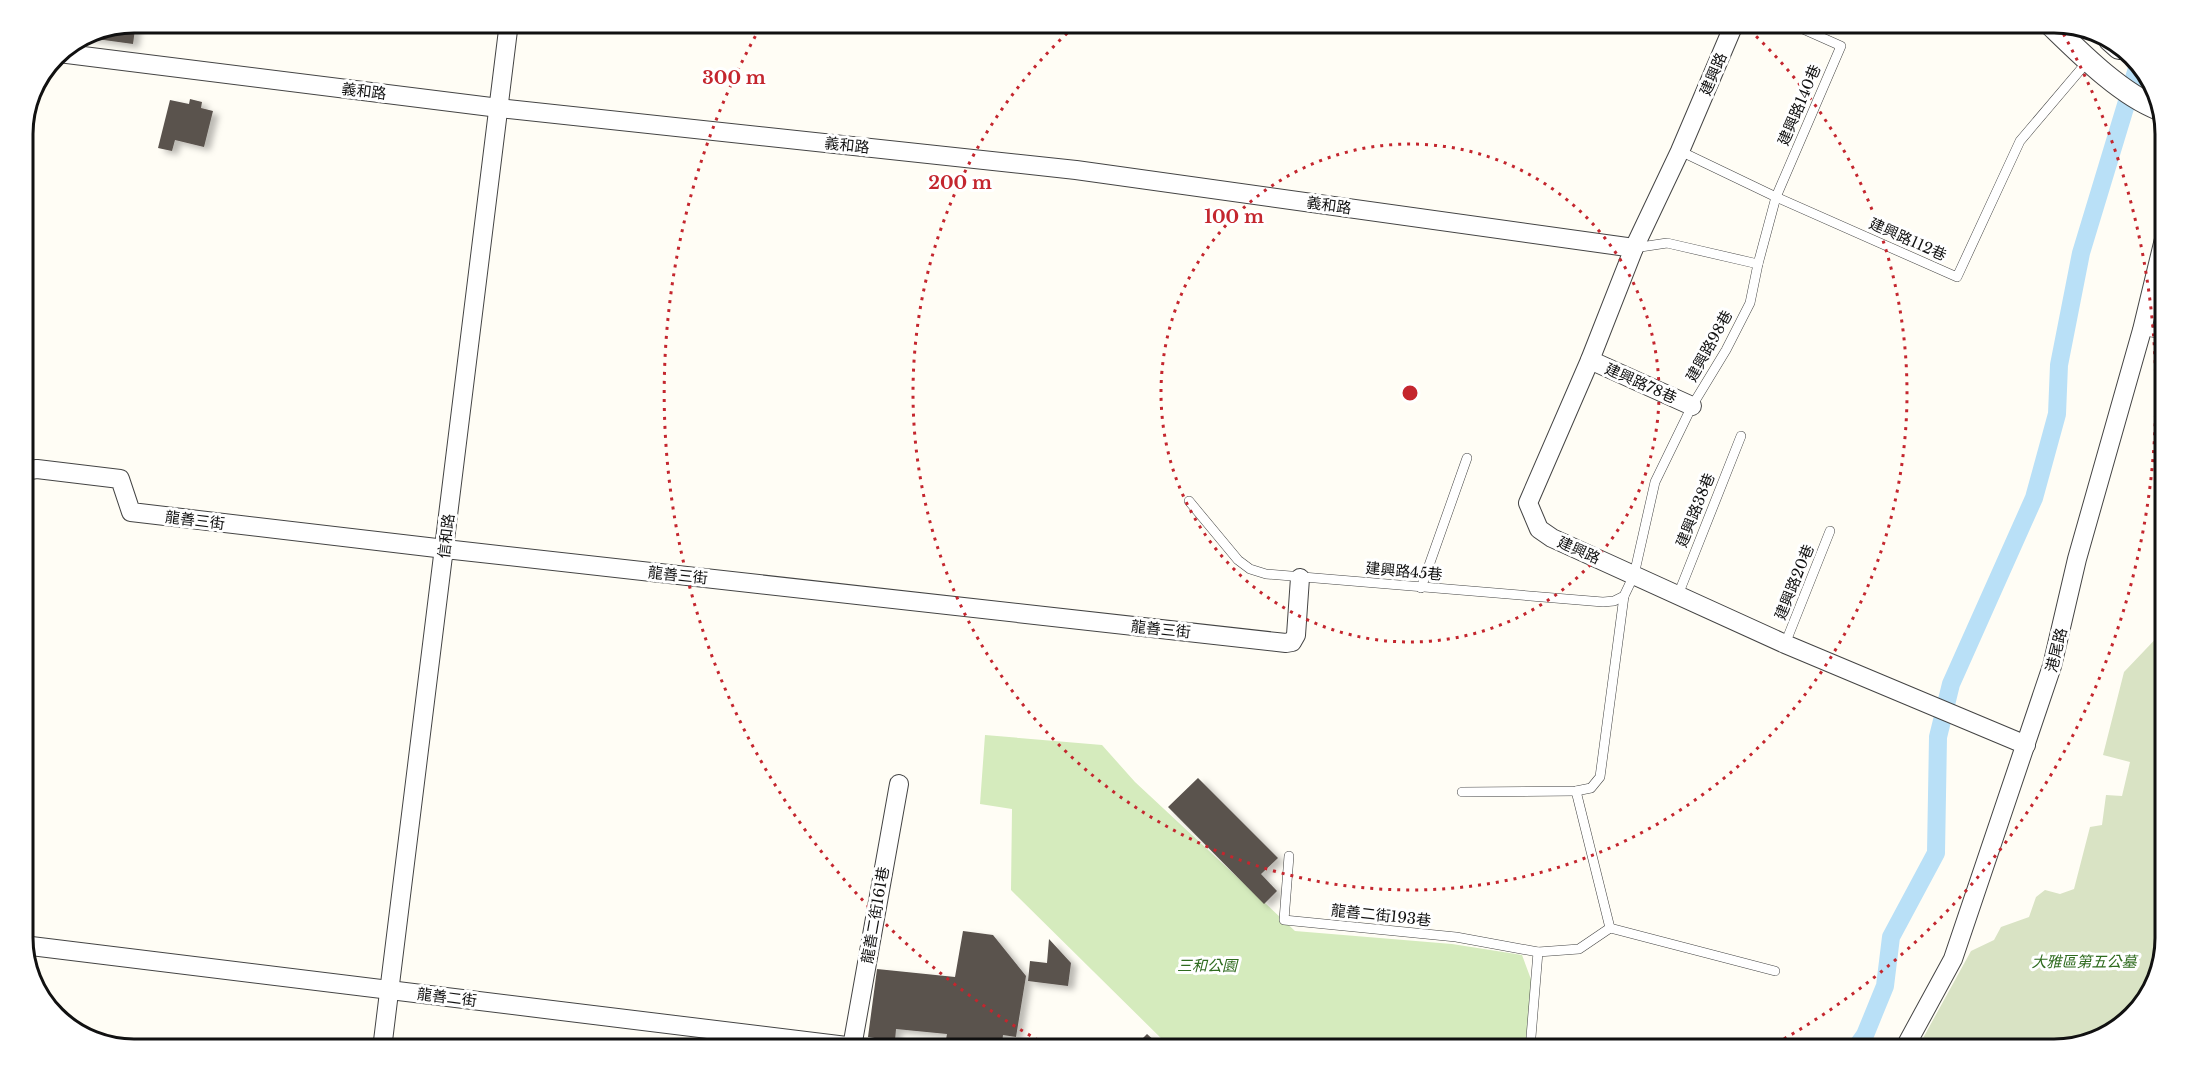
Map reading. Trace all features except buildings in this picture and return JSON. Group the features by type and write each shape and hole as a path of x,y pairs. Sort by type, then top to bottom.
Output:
{"street":[{"name":"信和路","path":"383,1039 508,33"},
{"name":"建興路","path":"1730,33 1680,151 1634,248 1590,360 1528,503 1539,530 1785,644 2026,745"},
{"path":"2060,34 2088,61 2133,95 2151,105"},
{"name":"義和路","path":"72,55 499,108 1076,170 1634,248"},
{"name":"港尾路","path":"1910,1039 1953,959 2052,666 2078,559 2155,276"},
{"name":"建興路78巷","path":"1590,360 1692,406"},
{"name":"龍善三街","path":"33,470 120,479 131,512 1286,643 1292,642 1296,635 1300,578"},
{"name":"龍善二街161巷","path":"853,1039 899,784"},
{"name":"龍善二街","path":"33,946 787,1039"}],"lane":[{"name":"建興路140巷","path":"1776,197 1841,46 1812,33"},
{"name":"建興路112巷","path":"1680,151 1776,197 1958,277 2020,141 2088,61"},
{"name":"建興路98巷","path":"1634,575 1655,482 1692,406 1726,350 1750,303 1776,197"},
{"path":"1634,248 1667,243 1758,264"},
{"path":"2142,330 2155,333"},
{"name":"建興路38巷","path":"1678,595 1741,436"},
{"path":"1421,588 1467,458"},
{"name":"建興路45巷","path":"1189,501 1238,560 1250,569 1300,578 1603,602 1614,601 1624,596"},
{"name":"建興路20巷","path":"1785,644 1830,531"},
{"path":"1462,792 1576,791 1591,788 1600,777 1624,596 1634,575"},
{"path":"1576,791 1610,928 1775,971"},
{"name":"龍善二街193巷","path":"1289,856 1284,920 1456,937 1538,952 1579,949 1610,928"},
{"path":"1531,1039 1538,952"}],"green space":[{"name":"大雅區第五公墓","path":"2155,639 2155,938 2153,958 2145,983 2121,1014 2099,1029 2080,1036 2054,1039 1923,1039 1971,951 1994,940 2001,927 2029,917 2036,897 2045,890 2060,894 2074,889 2090,827 2102,825 2106,795 2122,796 2130,762 2103,755 2124,672"},
{"name":"三和公園","path":"985,735 1102,745 1135,782 1295,931 1452,944 1522,955 1532,982 1526,1039 1162,1039 1011,890 1012,809 980,804"}],"waterway":[{"path":"1862,1039 1885,986 1891,937 1936,853 1938,737 1951,684 2034,498 2057,414 2059,365 2081,253 2135,74"}]}
